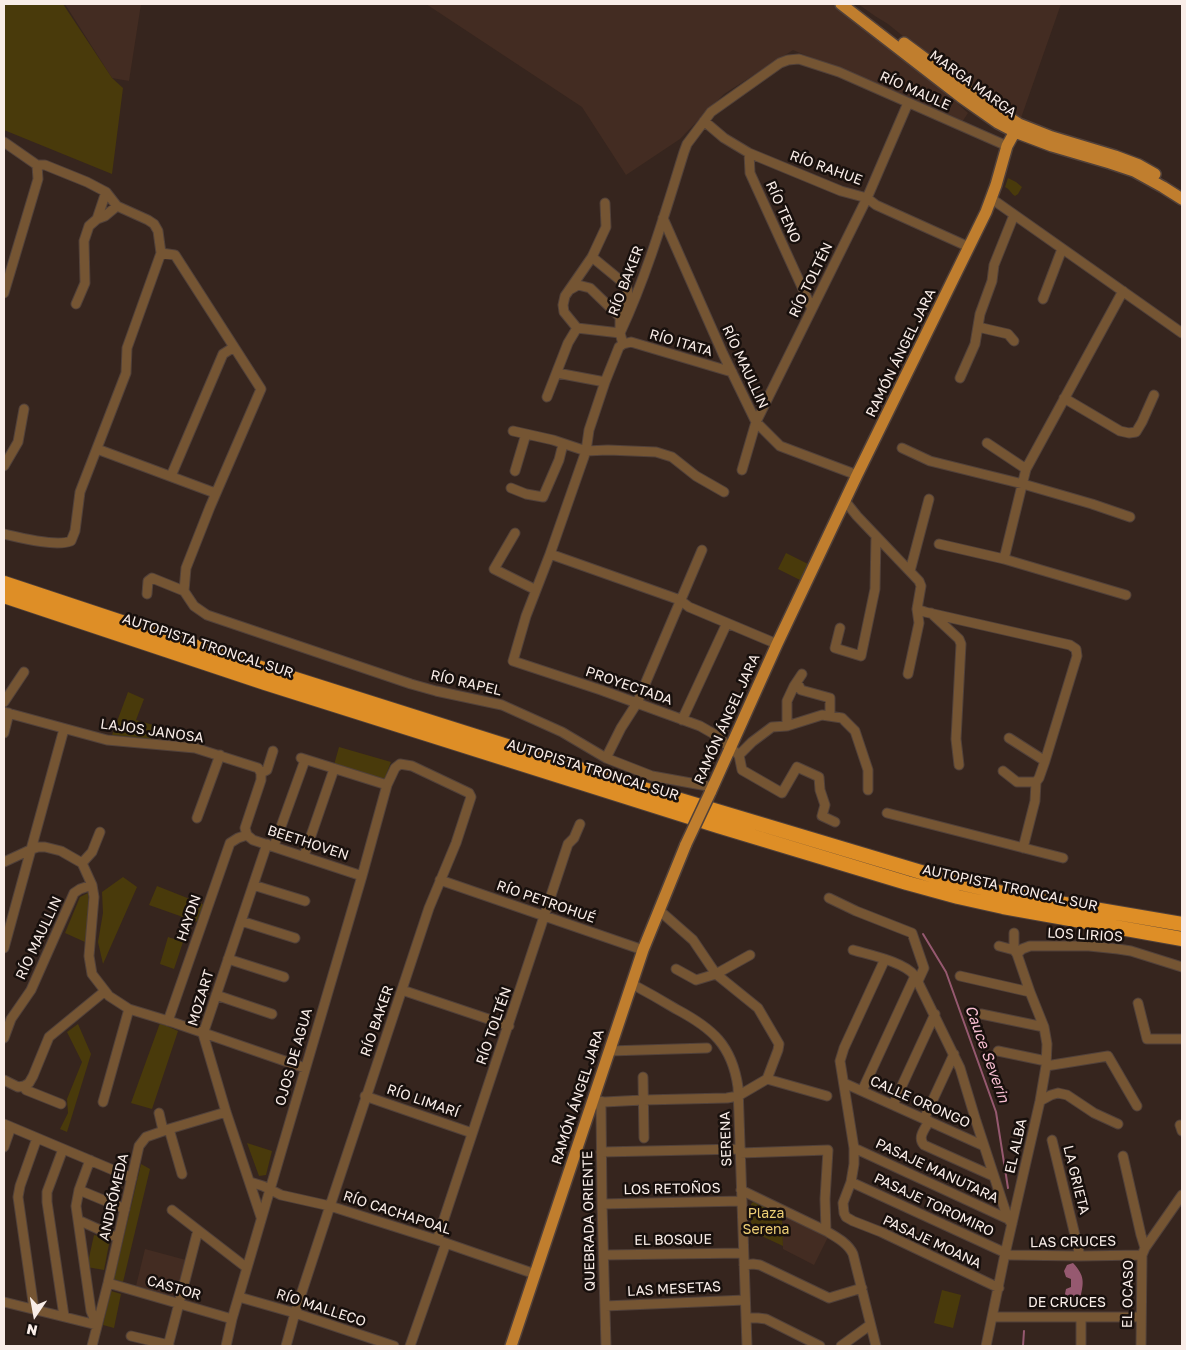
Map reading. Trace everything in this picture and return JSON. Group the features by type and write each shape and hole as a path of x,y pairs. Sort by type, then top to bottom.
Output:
{"highway":[{"name":"AUTOPISTA TRONCAL SUR","path":"4,583 248,664 630,785 951,881 1012,895 1182,924"},
{"name":"AUTOPISTA TRONCAL SUR","path":"4,596 274,686 908,883 996,905 1182,939"}],"main road":[{"name":"MARGA MARGA","path":"841,4 962,97 998,122 1115,156 1139,165 1182,191"},
{"name":"MARGA MARGA","path":"848,4 900,39 1017,128 1052,146 1134,171 1182,199"},
{"name":"RAMÓN ÁNGEL JARA","path":"511,1346 643,950 686,844 711,790 735,751 778,644 857,475 970,247 992,198 1007,146 1017,128"}],"street":[{"name":"RÍO BAKER","path":"623,344 620,333 634,302 687,144 711,112 780,63 799,59 812,62"},
{"name":"RÍO MAULE","path":"812,62 1007,146"},
{"name":"RÍO TOLTÉN","path":"742,470 756,422 867,198 908,104"},
{"name":"RÍO RAHUE","path":"704,121 724,138 749,153 841,191 867,198 876,206 970,247"},
{"path":"4,142 37,165 45,165 106,192 118,206 154,224 158,231 161,253 127,348 126,372 80,492 75,531 71,541 56,543 4,534"},
{"name":"RÍO TENO","path":"749,153 750,173 812,309"},
{"path":"4,293 38,179 37,165"},
{"path":"97,219 106,192"},
{"path":"992,198 1182,332"},
{"path":"592,257 626,284 628,297 621,318 620,333 577,328 564,312 563,305 565,296 592,257 606,227 605,204"},
{"path":"76,304 85,283 84,241 89,226 118,206"},
{"path":"960,378 975,344 980,314 992,281 994,265 1014,215"},
{"name":"RÍO MAULLIN","path":"663,218 723,354 756,422 780,446 857,475"},
{"path":"1043,299 1062,249"},
{"path":"147,594 148,581 152,578 184,591 186,568 215,493 261,389 175,255 161,253"},
{"path":"570,289 578,285 590,288 621,318"},
{"path":"1004,559 1026,469 1122,291"},
{"path":"978,327 1008,334 1014,341"},
{"path":"547,397 568,343 577,328"},
{"name":"RÍO ITATA","path":"623,344 631,342 732,372"},
{"path":"514,534 494,569 536,590 586,451 589,430 605,382 619,347 623,344"},
{"path":"171,476 223,354 234,347"},
{"path":"557,373 605,382"},
{"path":"1064,398 1120,431 1129,433 1136,432 1154,395"},
{"path":"4,466 18,442 24,409"},
{"path":"513,431 586,451 656,452 672,457 696,476 724,492"},
{"path":"515,470 526,434"},
{"path":"987,443 1026,469"},
{"path":"511,488 526,494 543,497 564,444"},
{"path":"902,448 930,461 1023,484 1130,517"},
{"path":"97,449 215,493"},
{"path":"910,571 929,498"},
{"path":"845,501 919,581 921,586 916,608 919,623 908,674"},
{"path":"840,628 835,648 861,656 875,589 876,536"},
{"path":"939,544 1004,559 1126,595"},
{"path":"606,758 621,728 637,703 702,550"},
{"path":"550,554 680,600 689,607 778,644"},
{"name":"PROYECTADA","path":"536,590 512,660 700,726 714,734 735,751"},
{"name":"RÍO RAPEL","path":"184,591 194,606 207,615 410,684 502,705 562,732 606,758 652,776 711,790"},
{"path":"916,608 1070,645 1076,650 1077,656 1045,760 1036,782 1035,801 1023,848"},
{"path":"931,613 959,639 961,644 956,739 959,765"},
{"path":"682,720 727,623"},
{"path":"4,702 24,672"},
{"path":"787,726 787,702 799,678 801,690 830,698 830,716"},
{"path":"4,733 6,713"},
{"name":"LAJOS JANOSA","path":"6,713 107,740 195,748 258,768 261,773"},
{"path":"835,822 822,816 825,805 820,790 819,777 797,767 782,793 742,770 735,751 752,742 772,727 787,726 822,715 842,718 855,731 868,770 868,790"},
{"path":"4,948 64,728"},
{"path":"1009,738 1045,760"},
{"path":"247,835 245,828 261,780 261,773 267,770 273,751"},
{"path":"197,818 220,755"},
{"name":"MOZART","path":"261,1218 226,1112 203,1034 253,885 303,759 334,769"},
{"name":"RÍO BAKER","path":"286,1346 365,1096 429,908 470,803 471,797 469,793 412,766 400,764 395,768 391,776"},
{"path":"304,856 334,769 386,785"},
{"path":"1003,771 1017,782 1036,782"},
{"name":"OJOS DE AGUA","path":"226,1346 261,1218 362,876 386,785 391,776"},
{"path":"887,813 1063,858"},
{"name":"RÍO TOLTÉN","path":"410,1346 472,1133 568,844 574,838 580,824"},
{"path":"82,863 92,852 100,832"},
{"name":"BEETHOVEN","path":"247,835 253,840 362,876"},
{"name":"HAYDN","path":"168,1020 230,843 247,835"},
{"path":"4,862 32,849 45,847 61,851 82,863 92,885 94,897 89,956 92,974 109,996 130,1009 168,1020 203,1034 305,1068"},
{"name":"RÍO PETROHUÉ","path":"440,880 643,950"},
{"name":"RÍO MAULLIN","path":"4,1038 11,1019 30,990 74,893 92,885"},
{"path":"253,885 305,901"},
{"path":"829,898 912,933 924,968 916,979 862,1091"},
{"path":"593,1100 604,1102 727,1098 738,1096 767,1079 778,1050 779,1044 758,1008 716,974 693,940 660,911"},
{"path":"240,921 295,938"},
{"name":"EL ALBA","path":"986,1346 999,1288 1010,1221 1040,1101 1046,1064 1047,1044 1044,1027 1016,952 1014,933"},
{"path":"999,946 1016,952"},
{"name":"LOS LIRIOS","path":"1016,952 1030,946 1089,946 1131,951 1182,967"},
{"path":"853,950 885,959 911,971 916,979 960,1068 993,1176 1010,1221"},
{"path":"676,968 696,980 716,974 750,954"},
{"path":"228,959 284,977"},
{"path":"851,1182 854,1148 840,1061 841,1054 885,959"},
{"path":"960,976 1030,992"},
{"name":"SERENA","path":"632,984 694,1018 714,1034 725,1047 732,1062 737,1078 738,1096 747,1346"},
{"path":"402,990 509,1026"},
{"path":"4,1080 18,1086 24,1086 29,1082 49,1037 105,991"},
{"path":"216,995 272,1014"},
{"path":"1138,1003 1147,1039 1182,1039"},
{"path":"103,1102 130,1009"},
{"path":"893,1105 934,1014"},
{"path":"981,1014 1044,1027"},
{"path":"610,1051 707,1048"},
{"path":"998,1051 1046,1064 1108,1056 1138,1106"},
{"path":"954,1054 926,1120 921,1141 924,1145 993,1176"},
{"path":"643,1077 644,1138"},
{"path":"767,1079 827,1096"},
{"name":"CALLE ORONGO","path":"844,1082 984,1146"},
{"path":"24,1086 26,1090 61,1104"},
{"path":"1040,1101 1058,1093 1067,1095 1094,1113 1118,1124"},
{"name":"RÍO LIMARÍ","path":"365,1096 472,1133"},
{"name":"QUEBRADA ORIENTE","path":"593,1100 602,1107 601,1152 606,1346"},
{"name":"ANDRÓMEDA","path":"92,1346 139,1146 146,1137 226,1112"},
{"path":"158,1113 182,1174"},
{"path":"4,1147 7,1125 132,1178"},
{"path":"34,1309 18,1197 37,1138"},
{"name":"LA GRIETA","path":"1052,1140 1080,1256"},
{"name":"PASAJE MANUTARA","path":"854,1148 1010,1221"},
{"path":"63,1149 47,1192 47,1202 64,1316"},
{"path":"601,1152 828,1150 825,1199 826,1231"},
{"path":"1123,1156 1143,1251"},
{"path":"90,1160 79,1190 76,1206 91,1311 97,1325"},
{"name":"RÍO CACHAPOAL","path":"250,1182 282,1195 330,1206 535,1274"},
{"name":"PASAJE MOANA","path":"851,1182 843,1203 846,1217 999,1288"},
{"name":"PASAJE TOROMIRO","path":"851,1182 1005,1254"},
{"path":"79,1190 125,1209"},
{"path":"742,1190 826,1231 850,1248 876,1346"},
{"name":"EL OCASO","path":"1141,1346 1143,1251 1182,1195"},
{"name":"LOS RETOÑOS","path":"602,1204 742,1201"},
{"path":"172,1210 247,1268"},
{"path":"78,1220 118,1238"},
{"path":"131,1336 169,1346 198,1230"},
{"name":"LAS CRUCES","path":"1005,1254 1016,1256 1080,1256 1143,1251"},
{"name":"EL BOSQUE","path":"604,1255 744,1252"},
{"path":"744,1265 760,1265 829,1298 862,1288"},
{"name":"CASTOR","path":"108,1283 232,1319"},
{"name":"RÍO MALLECO","path":"239,1297 295,1313 394,1346"},
{"name":"LAS MESETAS","path":"605,1306 745,1300"},
{"path":"4,1302 97,1325"},
{"name":"DE CRUCES","path":"992,1317 1141,1318"},
{"path":"1081,1346 1082,1317"},
{"path":"746,1318 766,1319 820,1346"},
{"path":"841,1346 870,1325"}],"shaded area":[{"path":"65,4 141,4 129,81 112,78"},
{"path":"426,4 833,4 947,94 968,113 962,122 793,50 724,94 680,139 626,175 582,107"},
{"path":"858,4 1061,4 1021,118 946,71 888,24"},
{"path":"782,1214 828,1237 814,1265 783,1249"},
{"path":"145,1249 186,1260 177,1295 173,1296 136,1286"},
{"path":"1073,1263 1082,1276 1083,1284 1080,1299 1074,1303 1068,1300 1065,1294 1066,1289 1071,1287 1071,1279 1066,1277 1064,1271 1067,1265"}],"green space":[{"path":"4,4 63,4 112,78 123,88 112,174 4,130"},
{"path":"1008,178 1022,187 1015,196 1005,187"},
{"path":"786,553 808,564 800,580 778,569"},
{"path":"128,692 144,699 136,720 153,725 151,739 112,735"},
{"path":"339,747 391,762 384,780 334,765"},
{"path":"123,877 137,887 103,964 98,942 103,913 102,892"},
{"path":"157,886 205,905 197,922 149,905"},
{"path":"88,893 90,907 85,942 65,933 80,897"},
{"path":"168,937 183,942 174,969 160,964"},
{"path":"160,1023 178,1031 152,1109 131,1103"},
{"path":"78,1024 91,1054 67,1132 60,1129 68,1113 67,1099 82,1062 67,1032"},
{"path":"247,1143 272,1151 266,1175 259,1176"},
{"path":"141,1164 150,1169 123,1282 114,1279"},
{"name":"Plaza Serena","path":"754,1201 782,1214 783,1246 751,1231 751,1204"},
{"path":"94,1235 110,1239 104,1270 87,1267"},
{"path":"942,1290 961,1295 953,1328 934,1323"},
{"path":"111,1291 121,1294 114,1328 103,1325"}],"waterway":[{"name":"Cauce Severin","path":"923,934 946,972 996,1112 1008,1188"},
{"name":"Cauce Severin","path":"1023,1346 1024,1331"}]}
